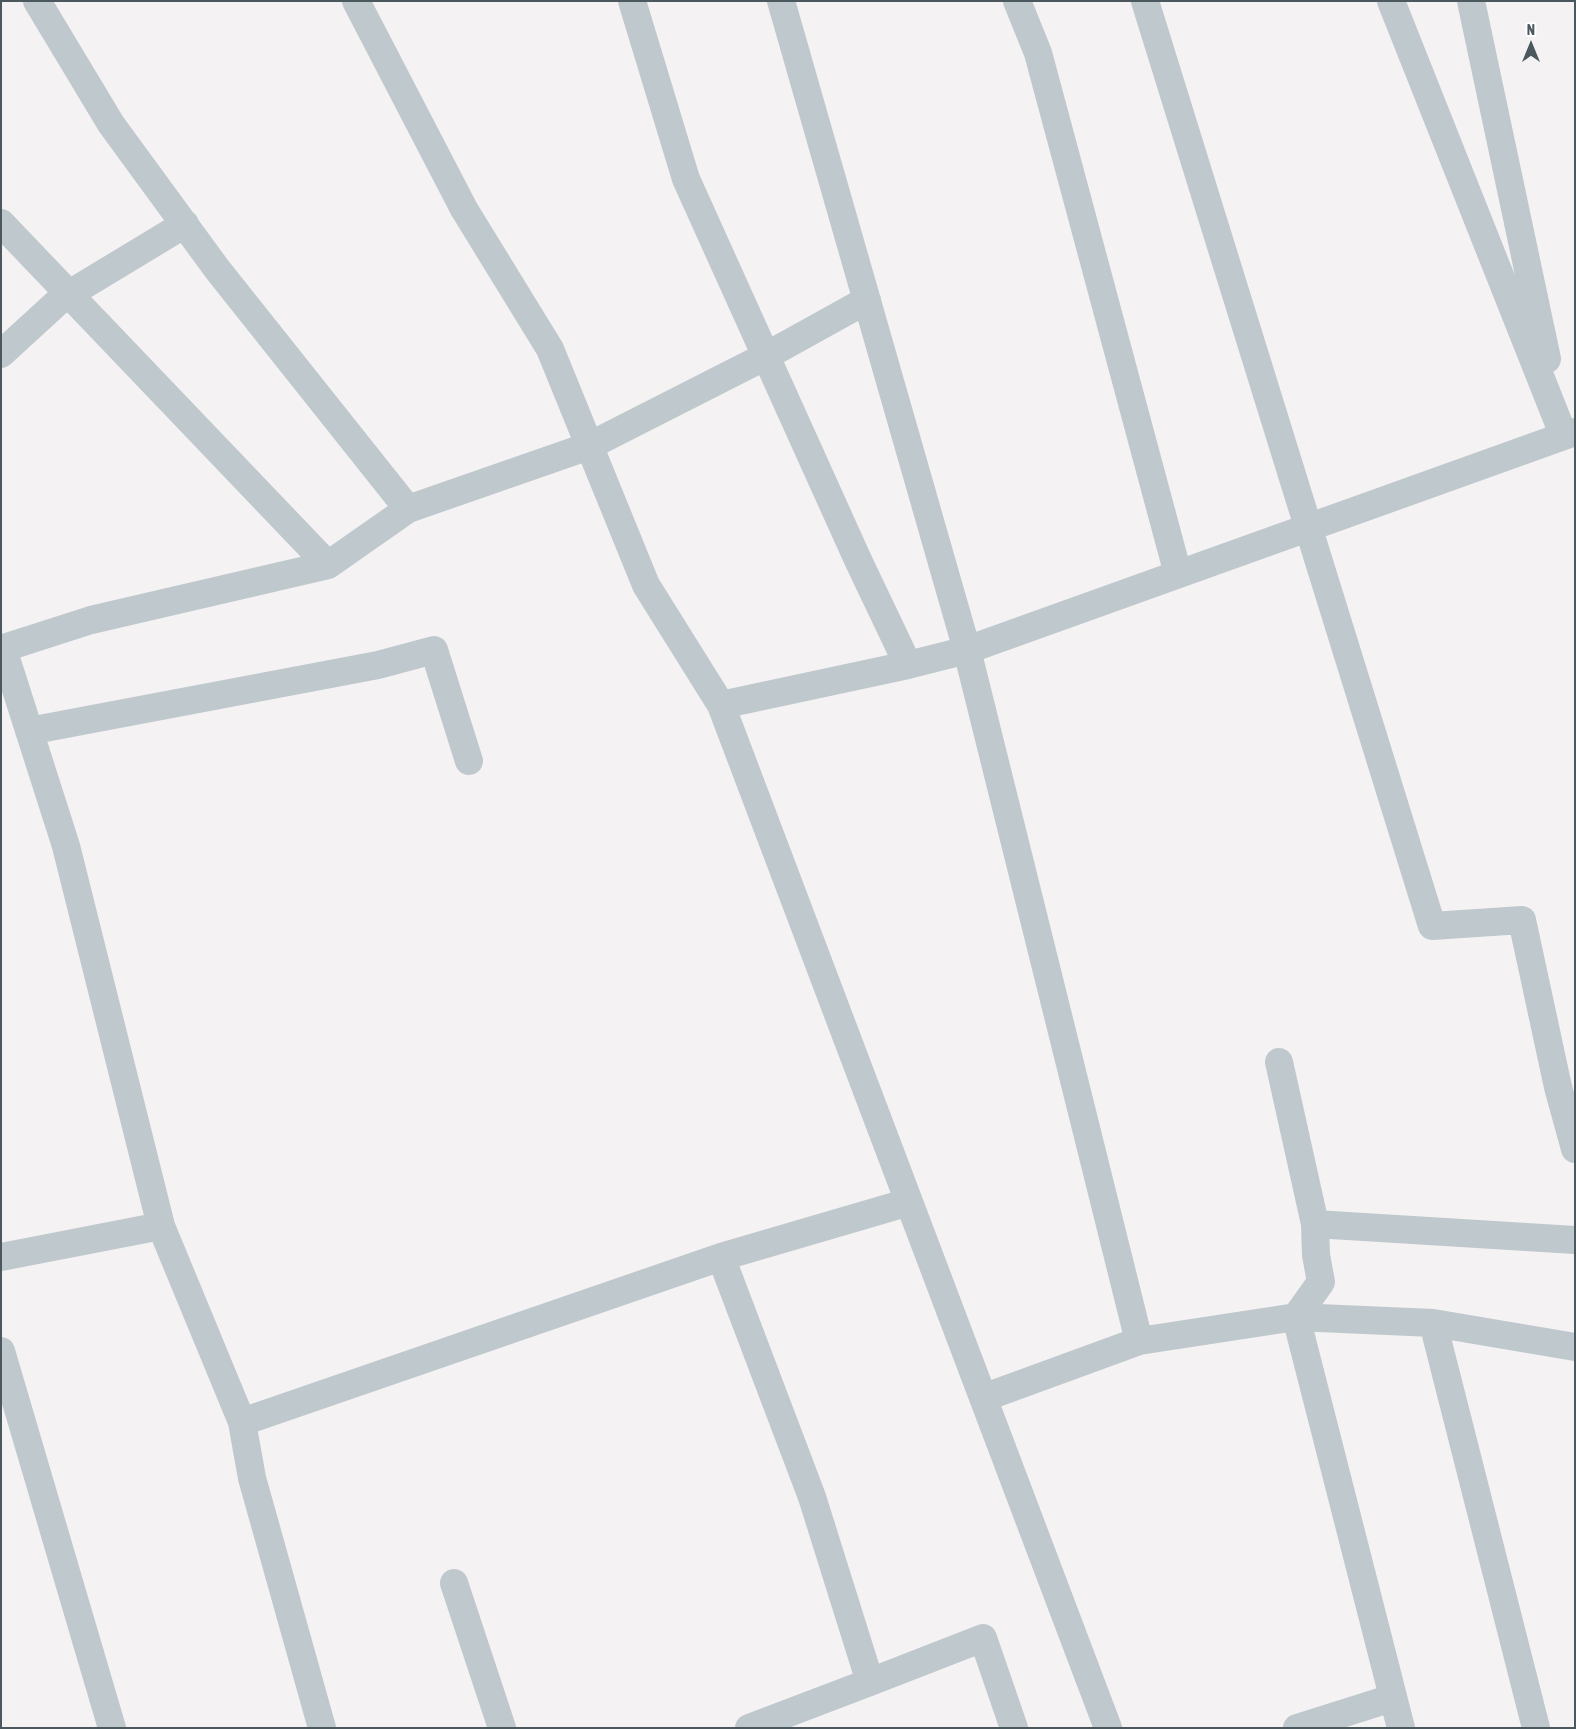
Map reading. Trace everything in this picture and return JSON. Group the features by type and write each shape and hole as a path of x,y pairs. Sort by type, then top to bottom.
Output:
{"street":[{"path":"37,1 112,124 217,269 408,509"},
{"path":"356,1 464,209 550,349 646,585 721,706 1108,1728"},
{"path":"632,1 686,179 858,560 908,665"},
{"path":"781,1 968,650 1139,1341"},
{"path":"1017,1 1038,53 1178,574"},
{"path":"1145,1 1432,926 1522,920 1566,1085 1575,1149"},
{"path":"1391,1 1569,433"},
{"path":"1471,1 1569,433"},
{"path":"1,224 328,565"},
{"path":"1,354 69,294 185,224"},
{"path":"322,1728 252,1478 242,1422 161,1226 66,846 2,649 91,620 328,565 408,509 589,446 766,356 867,300"},
{"path":"721,706 968,650 1569,433"},
{"path":"29,731 378,665 434,650 469,761"},
{"path":"1279,1062 1315,1224 1316,1255 1321,1282 1296,1317 1401,1728"},
{"path":"242,1422 721,1257 909,1202"},
{"path":"1315,1224 1575,1240"},
{"path":"1,1257 161,1226"},
{"path":"721,1257 812,1498 870,1682"},
{"path":"984,1398 1139,1341 1296,1317 1433,1323 1575,1347"},
{"path":"1433,1323 1536,1728"},
{"path":"1,1351 112,1728"},
{"path":"454,1583 502,1728"},
{"path":"749,1728 984,1638 1014,1728"},
{"path":"1297,1728 1392,1698"}]}
